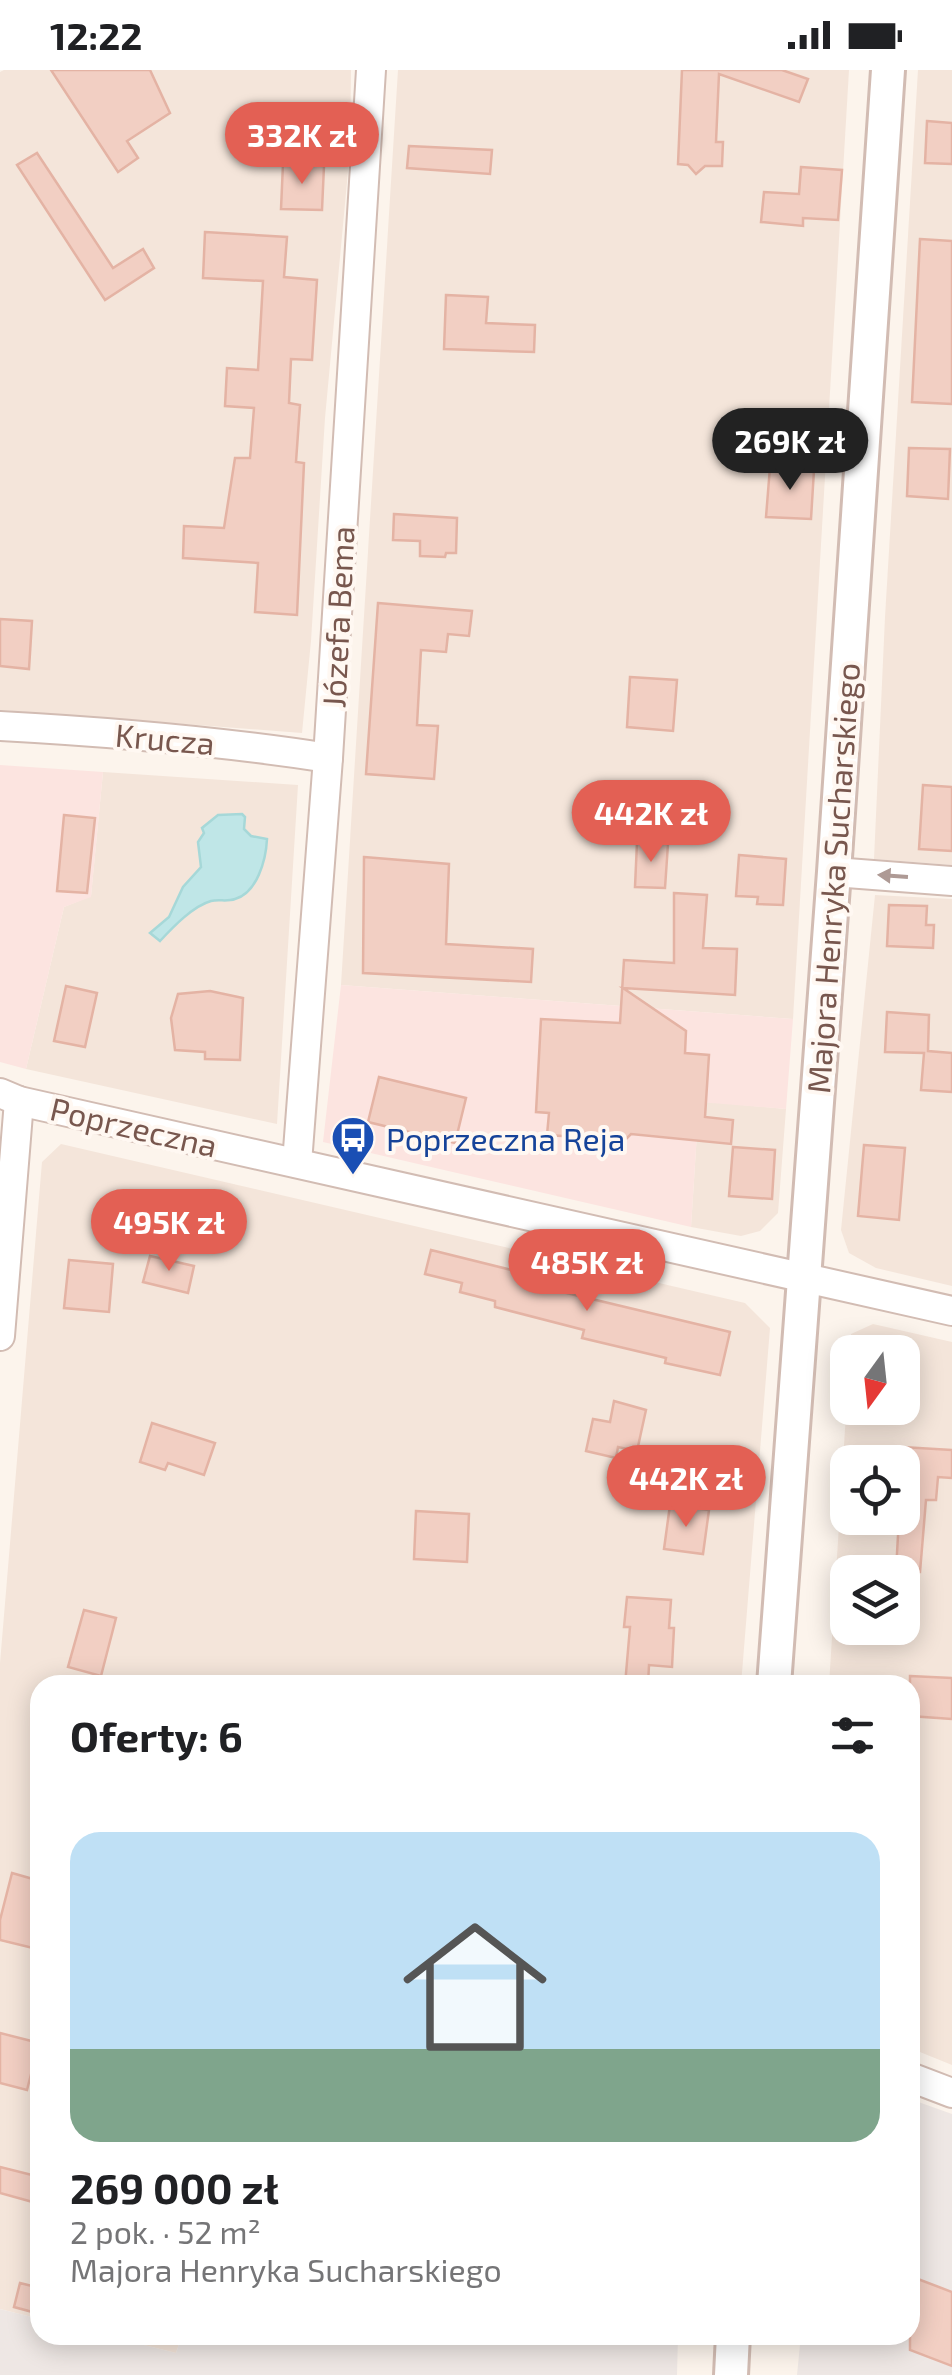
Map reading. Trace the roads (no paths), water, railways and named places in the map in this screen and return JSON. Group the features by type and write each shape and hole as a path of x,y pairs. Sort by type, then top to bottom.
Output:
{"street":[{"name":"Józefa Bema","path":"297,1163 328,758 372,70"},
{"name":"Majora Henryka Sucharskiego","path":"775,1675 888,70"},
{"name":"Krucza","path":"0,726 140,734 328,758"},
{"path":"834,872 952,881"},
{"path":"0,1336 10,1097"},
{"name":"Poprzeczna","path":"10,1097 952,1311"},
{"path":"920,2081 952,2093"},
{"path":"731,2375 732,2345"}],"water":[{"path":"242,814 244,829 251,836 267,839 255,883 243,896 197,907 160,941 150,933 169,917 183,887 201,867 198,842 204,833 202,828 218,815"}],"place":[{"name":"Poprzeczna Reja","path":"353,1176"}]}
